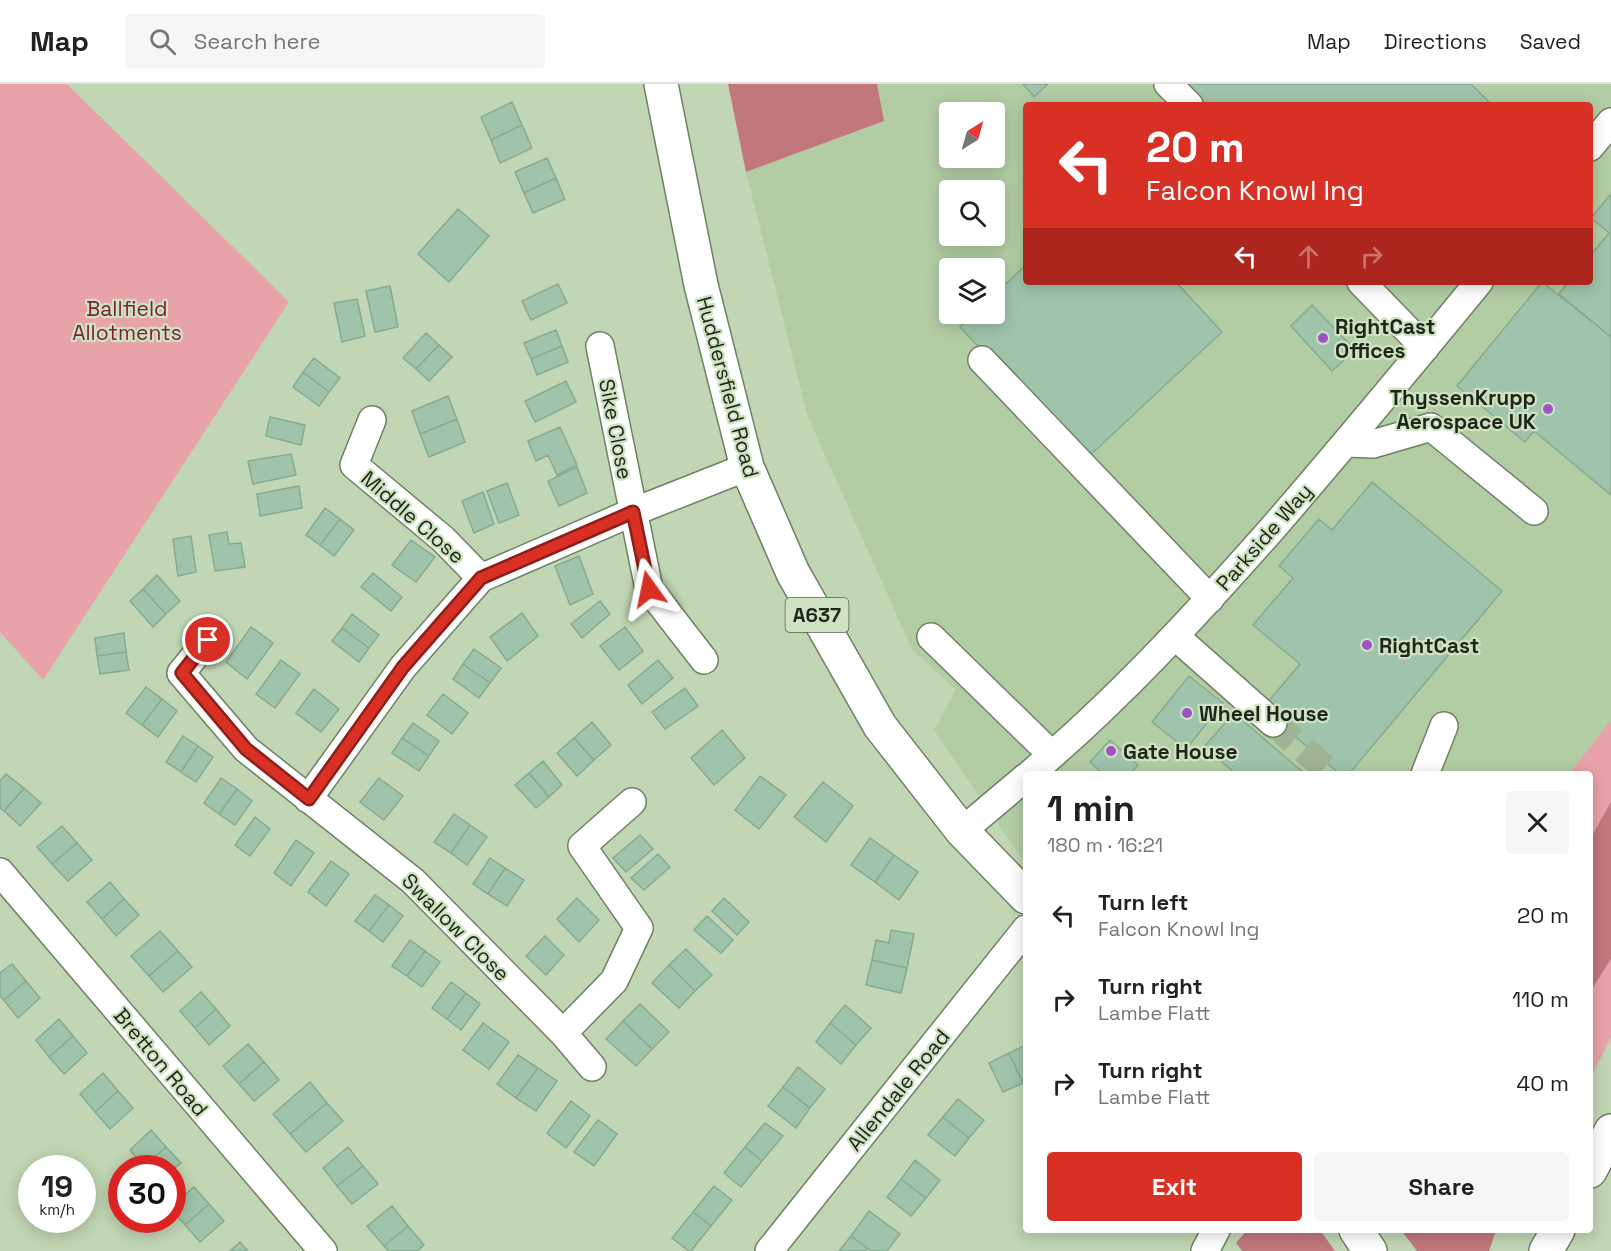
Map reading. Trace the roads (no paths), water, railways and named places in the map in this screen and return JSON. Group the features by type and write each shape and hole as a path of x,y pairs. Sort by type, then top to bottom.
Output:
{"highway":[{"name":"Huddersfield Road","path":"661,84 701,285 747,467 793,573 880,726 962,831 1023,894"},
{"path":"1593,1164 1611,1131"},
{"path":"1358,1233 1370,1251"},
{"path":"1546,1251 1556,1233"}],"street":[{"path":"1168,84 1186,102"},
{"path":"1593,143 1611,122"},
{"path":"1364,285 1425,348"},
{"name":"Parkside Way","path":"1034,771 1074,737 1210,599 1346,443 1477,285"},
{"name":"Sike Close","path":"600,346 649,589 704,660"},
{"path":"982,360 1210,599"},
{"name":"Middle Close","path":"372,420 354,465 443,539 481,578"},
{"path":"1346,443 1372,444 1431,427 1534,511"},
{"path":"309,799 403,667 481,578 633,512 747,467"},
{"path":"1175,636 1274,723"},
{"path":"932,637 1052,756"},
{"name":"Swallow Close","path":"208,640 182,673 246,749 413,881 563,1033 591,1067"},
{"path":"1426,771 1444,726"},
{"path":"962,831 1023,780"},
{"path":"563,1033 614,981 639,928 582,846 632,802"},
{"name":"Bretton Road","path":"0,872 323,1251"},
{"name":"Allendale Road","path":"769,1251 1023,934"},
{"path":"1205,1251 1214,1233"}],"tunnel":[{"path":"1273,723 1329,771"}],"place":[{"name":"RightCast Offices","path":"1323,338"},
{"name":"ThyssenKrupp Aerospace UK","path":"1548,409"},
{"name":"RightCast","path":"1367,645"},
{"name":"Wheel House","path":"1187,713"},
{"name":"Gate House","path":"1111,751"}],"park label":[{"name":"Ballfield Allotments","path":"127,320"}]}
